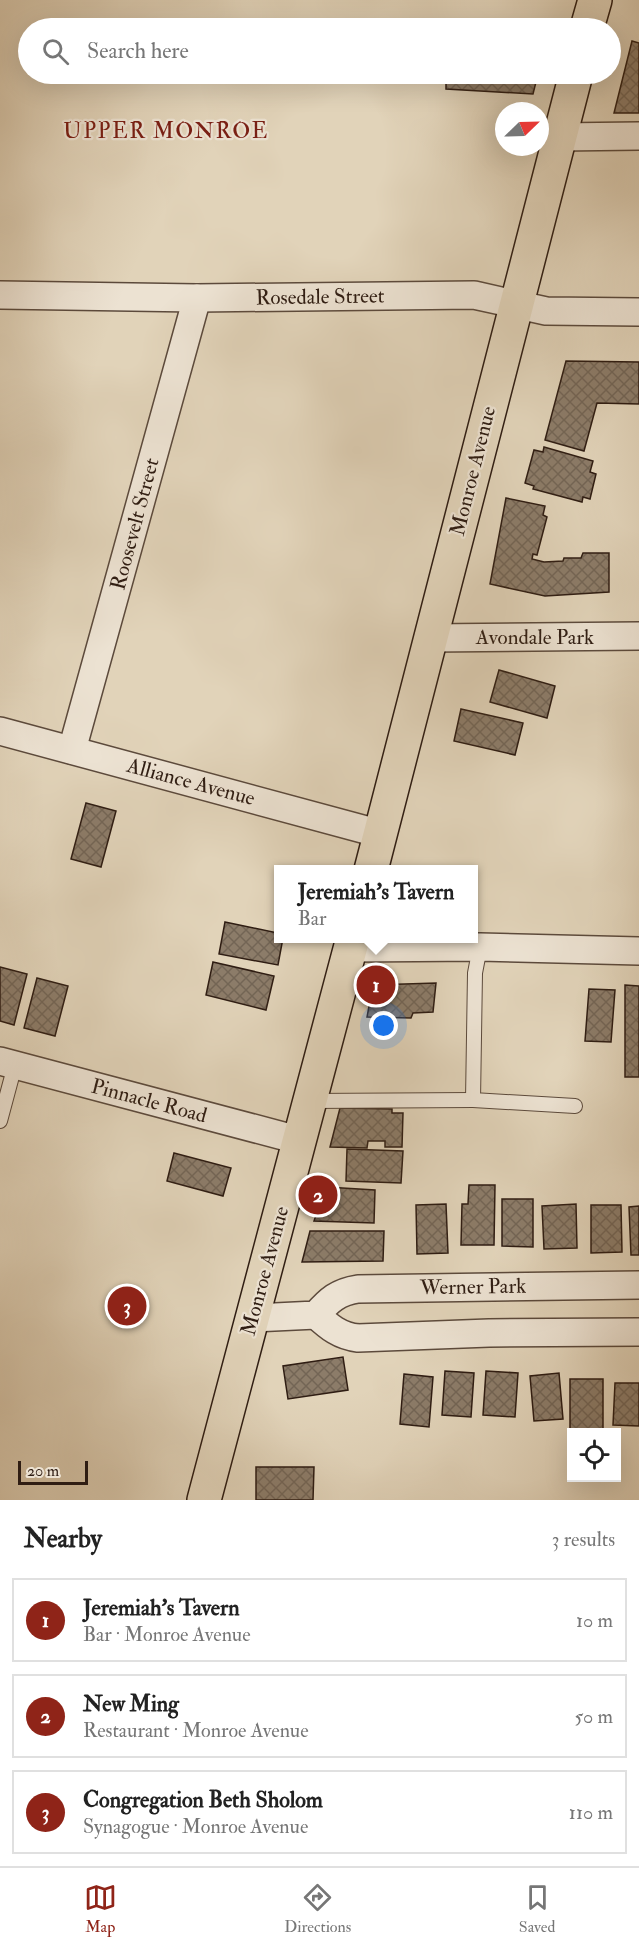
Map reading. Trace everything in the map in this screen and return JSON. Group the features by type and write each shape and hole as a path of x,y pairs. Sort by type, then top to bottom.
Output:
{"main road":[{"path":"590,18 595,0"},
{"name":"Monroe Avenue","path":"372,865 573,84"},
{"name":"Monroe Avenue","path":"204,1500 351,943"}],"street":[{"path":"559,137 639,136"},
{"name":"Rosedale Street","path":"0,295 197,298 474,296 546,311 639,312"},
{"name":"Roosevelt Street","path":"72,750 197,298"},
{"name":"Avondale Park","path":"430,638 639,636"},
{"name":"Alliance Avenue","path":"0,731 381,834"},
{"path":"351,943 639,951"},
{"name":"Pinnacle Road","path":"7,1063 298,1140"},
{"name":"Werner Park","path":"316,1315 329,1300 342,1292 358,1289 639,1286"},
{"path":"253,1318 316,1315 330,1328 346,1337 358,1338 489,1333 639,1332"}],"lane":[{"path":"473,1100 475,973 480,947"},
{"path":"0,1121 7,1063"},
{"path":"309,1101 473,1100 575,1106"}],"building":[{"path":"632,41 639,43 639,113 614,113"},
{"path":"446,84 536,84 533,94 446,89"},
{"path":"566,361 639,362 639,404 597,403 584,451 545,440"},
{"path":"544,447 593,461 590,472 596,474 590,499 583,497 582,502 533,489 534,486 525,483 534,450 543,452"},
{"path":"506,498 545,506 543,515 547,517 537,555 533,554 532,559 544,562 563,561 564,558 581,558 583,553 609,553 609,592 545,596 490,584"},
{"path":"499,670 555,686 547,718 490,702"},
{"path":"461,709 523,723 515,755 454,741"},
{"path":"86,803 116,811 101,867 71,859"},
{"path":"225,922 274,932 274,943 282,943 278,965 219,954"},
{"path":"213,962 274,976 266,1010 206,995"},
{"path":"0,967 27,974 14,1025 0,1021"},
{"path":"37,978 68,986 55,1036 24,1028"},
{"path":"436,983 433,1012 413,1013 411,1018 367,1017 373,985"},
{"path":"625,985 639,986 639,1077 625,1077"},
{"path":"589,989 615,990 611,1042 585,1041"},
{"path":"340,1108 392,1109 392,1113 403,1113 402,1147 385,1147 385,1141 368,1141 367,1148 330,1147"},
{"path":"347,1149 403,1151 401,1183 346,1181"},
{"path":"174,1153 231,1168 223,1196 167,1181"},
{"path":"469,1185 495,1185 494,1245 461,1245 462,1204 468,1204"},
{"path":"326,1187 375,1190 374,1223 314,1221"},
{"path":"502,1199 533,1199 533,1247 502,1246"},
{"path":"446,1204 448,1253 417,1254 416,1205"},
{"path":"576,1204 577,1248 544,1249 542,1206"},
{"path":"591,1205 621,1205 622,1252 591,1253"},
{"path":"639,1206 639,1255 631,1255 629,1207"},
{"path":"310,1231 384,1231 383,1261 302,1262"},
{"path":"343,1357 348,1390 288,1399 283,1366"},
{"path":"445,1371 474,1373 471,1417 442,1415"},
{"path":"486,1371 518,1373 515,1417 483,1415"},
{"path":"559,1373 563,1419 534,1421 530,1376"},
{"path":"404,1374 433,1377 429,1427 400,1424"},
{"path":"570,1379 603,1379 603,1428 570,1428"},
{"path":"615,1383 639,1383 639,1426 613,1425"},
{"path":"256,1467 314,1467 313,1500 256,1500"}],"place":[{"name":"Jeremiah's Tavern","path":"376,985"},
{"name":"New Ming","path":"318,1195"},
{"name":"Congregation Beth Sholom","path":"127,1306"}],"district":[{"name":"UPPER MONROE","path":"166,131"}]}
